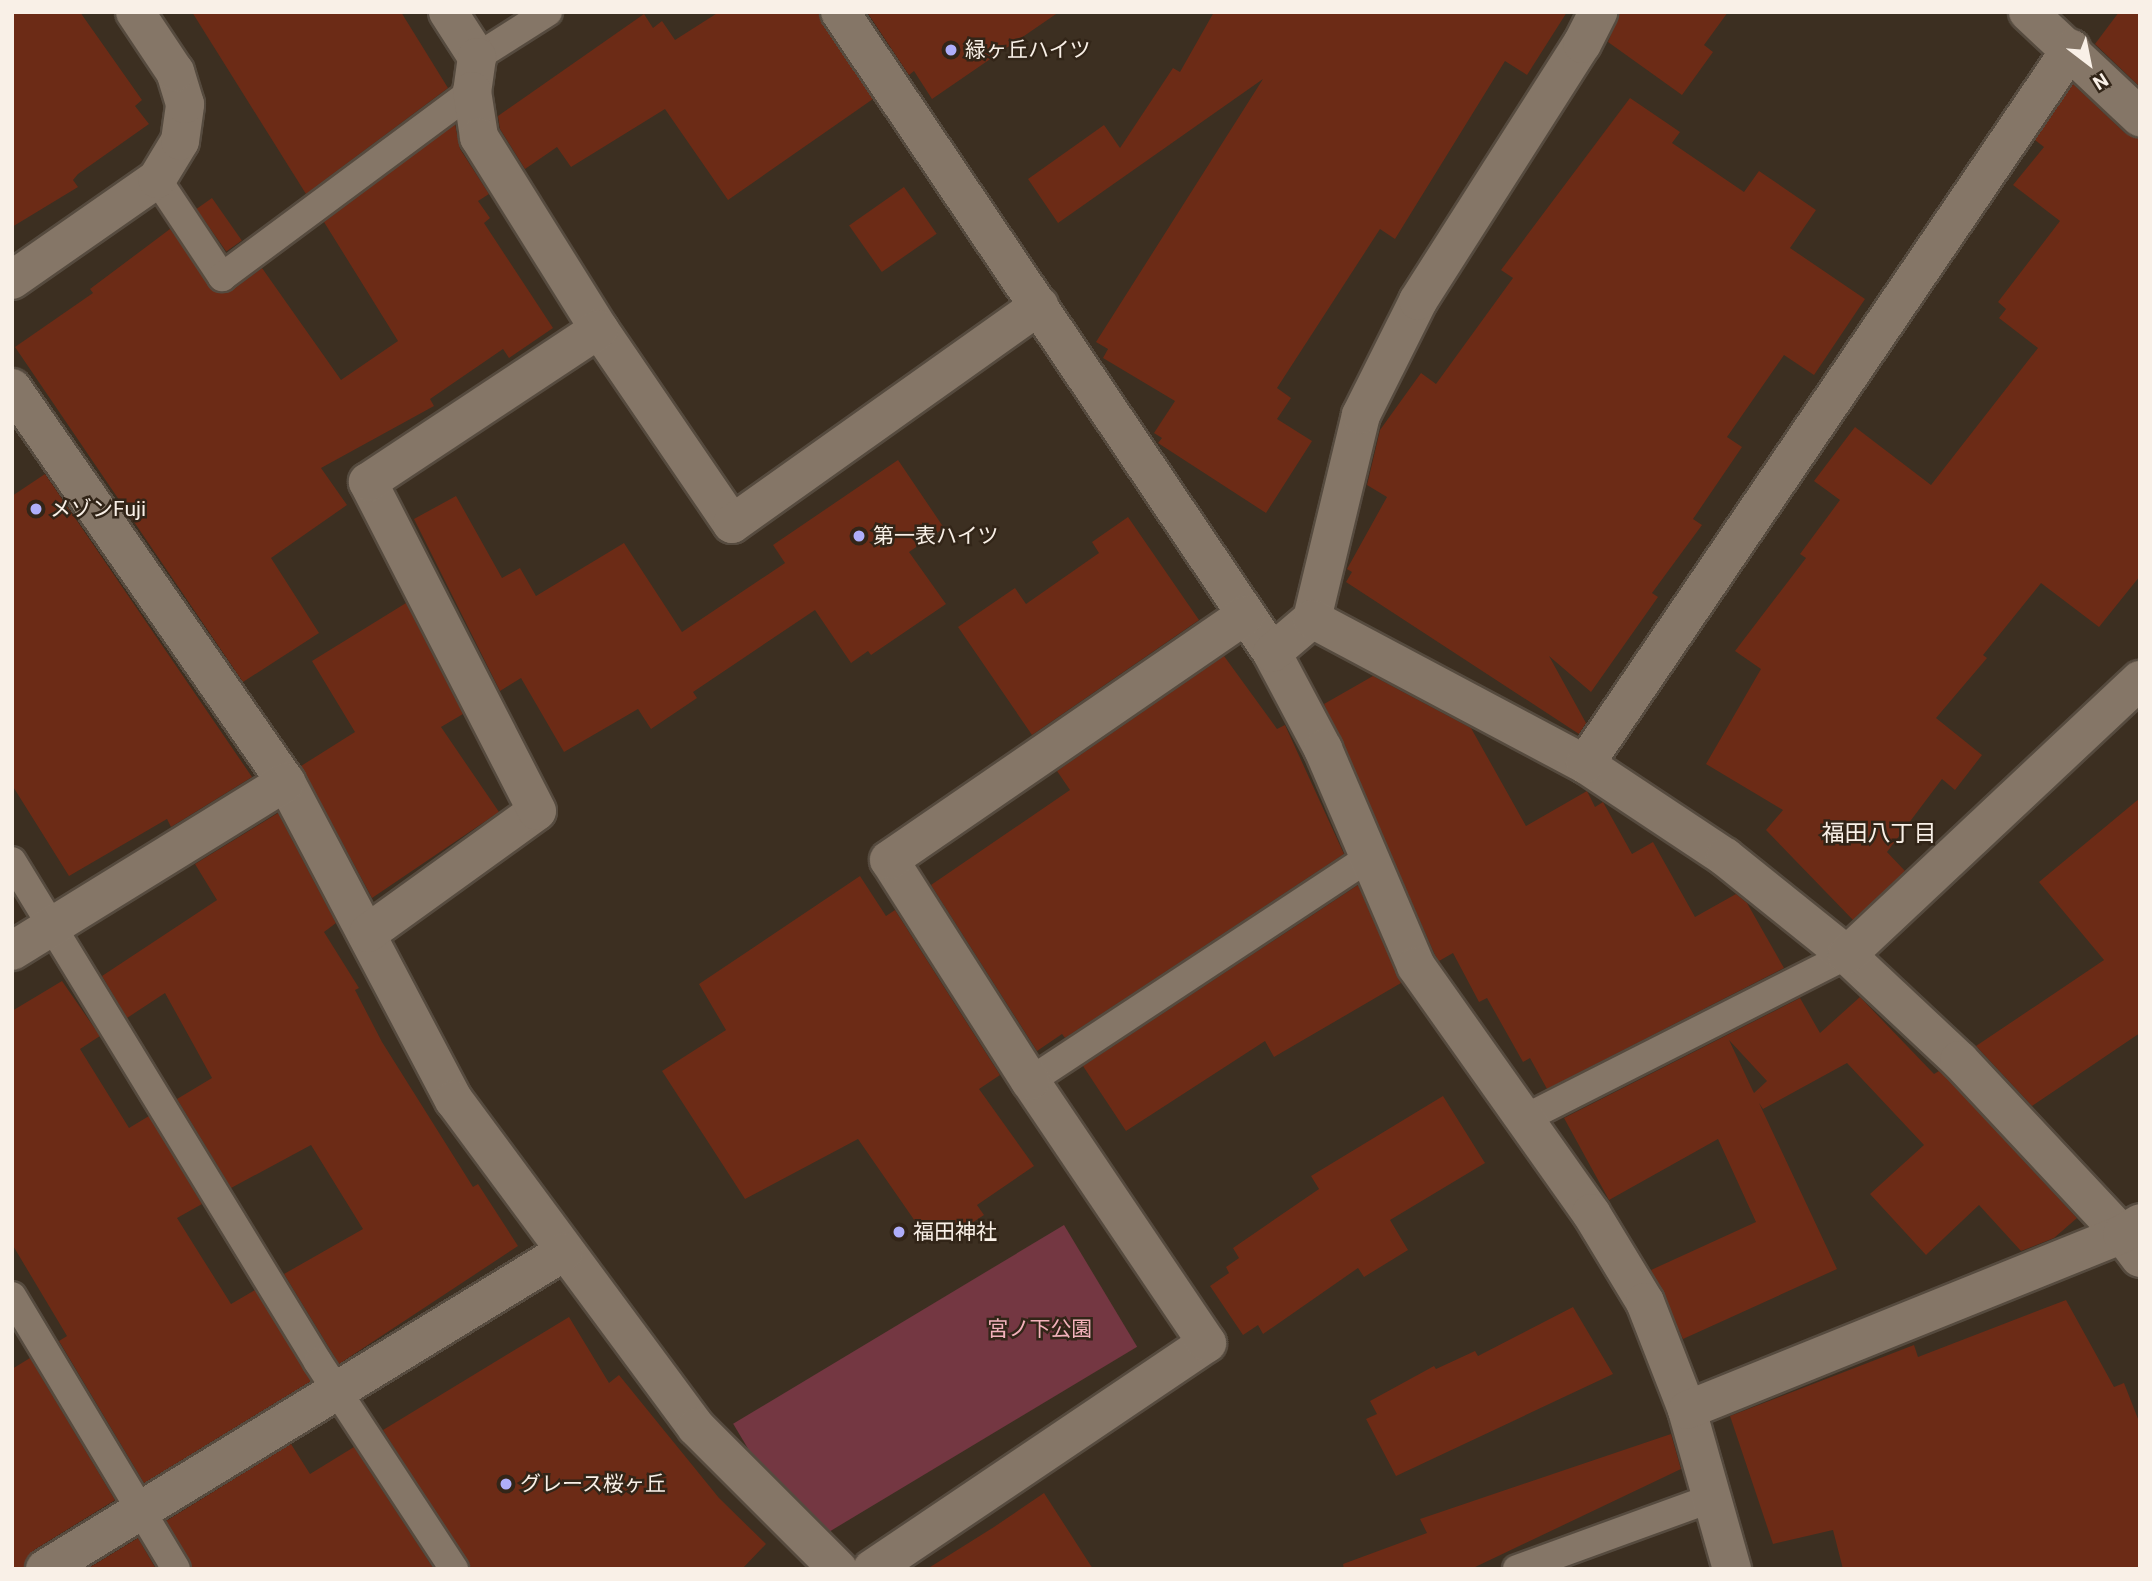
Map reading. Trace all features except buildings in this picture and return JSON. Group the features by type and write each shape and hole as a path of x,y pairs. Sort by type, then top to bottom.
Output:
{"street":[{"path":"12,280 157,179 180,141 185,104 175,72 135,12"},
{"path":"448,12 475,74 479,137 599,329 733,524 1039,306"},
{"path":"840,12 1272,653 1323,749 1367,859 1416,966 1591,1213 1645,1302 1688,1410 1715,1497 1732,1569"},
{"path":"1272,653 1312,619 1361,415 1418,301 1582,44 1598,12"},
{"path":"2028,12 2071,49 2140,117"},
{"path":"1585,764 2071,49"},
{"path":"368,933 537,811 368,482 599,329"},
{"path":"12,388 286,782 454,1100 696,1427 838,1569"},
{"path":"872,1569 1207,1343 1030,1081 889,860 1246,615"},
{"path":"1312,619 1585,764 1725,857 1847,955 1959,1060 2134,1238 1688,1410"},
{"path":"1847,955 2140,680"},
{"path":"12,950 286,782"},
{"path":"45,1569 564,1252"}],"lane":[{"path":"157,179 222,277 548,12"},
{"path":"1030,1081 1367,859"},
{"path":"12,860 336,1391 454,1569"},
{"path":"1524,1119 1847,955"},
{"path":"12,1296 176,1569"},
{"path":"1517,1569 1715,1497"}],"green space":[{"name":"宮ノ下公園","path":"1064,1225 1137,1347 806,1546 733,1424"}],"place":[{"name":"緑ヶ丘ハイツ","path":"951,50"},
{"name":"メゾンFuji","path":"36,509"},
{"name":"第一表ハイツ","path":"859,536"},
{"name":"福田神社","path":"899,1232"},
{"name":"グレース桜ヶ丘","path":"506,1484"}],"district":[{"name":"福田八丁目","path":"1879,834"}]}
